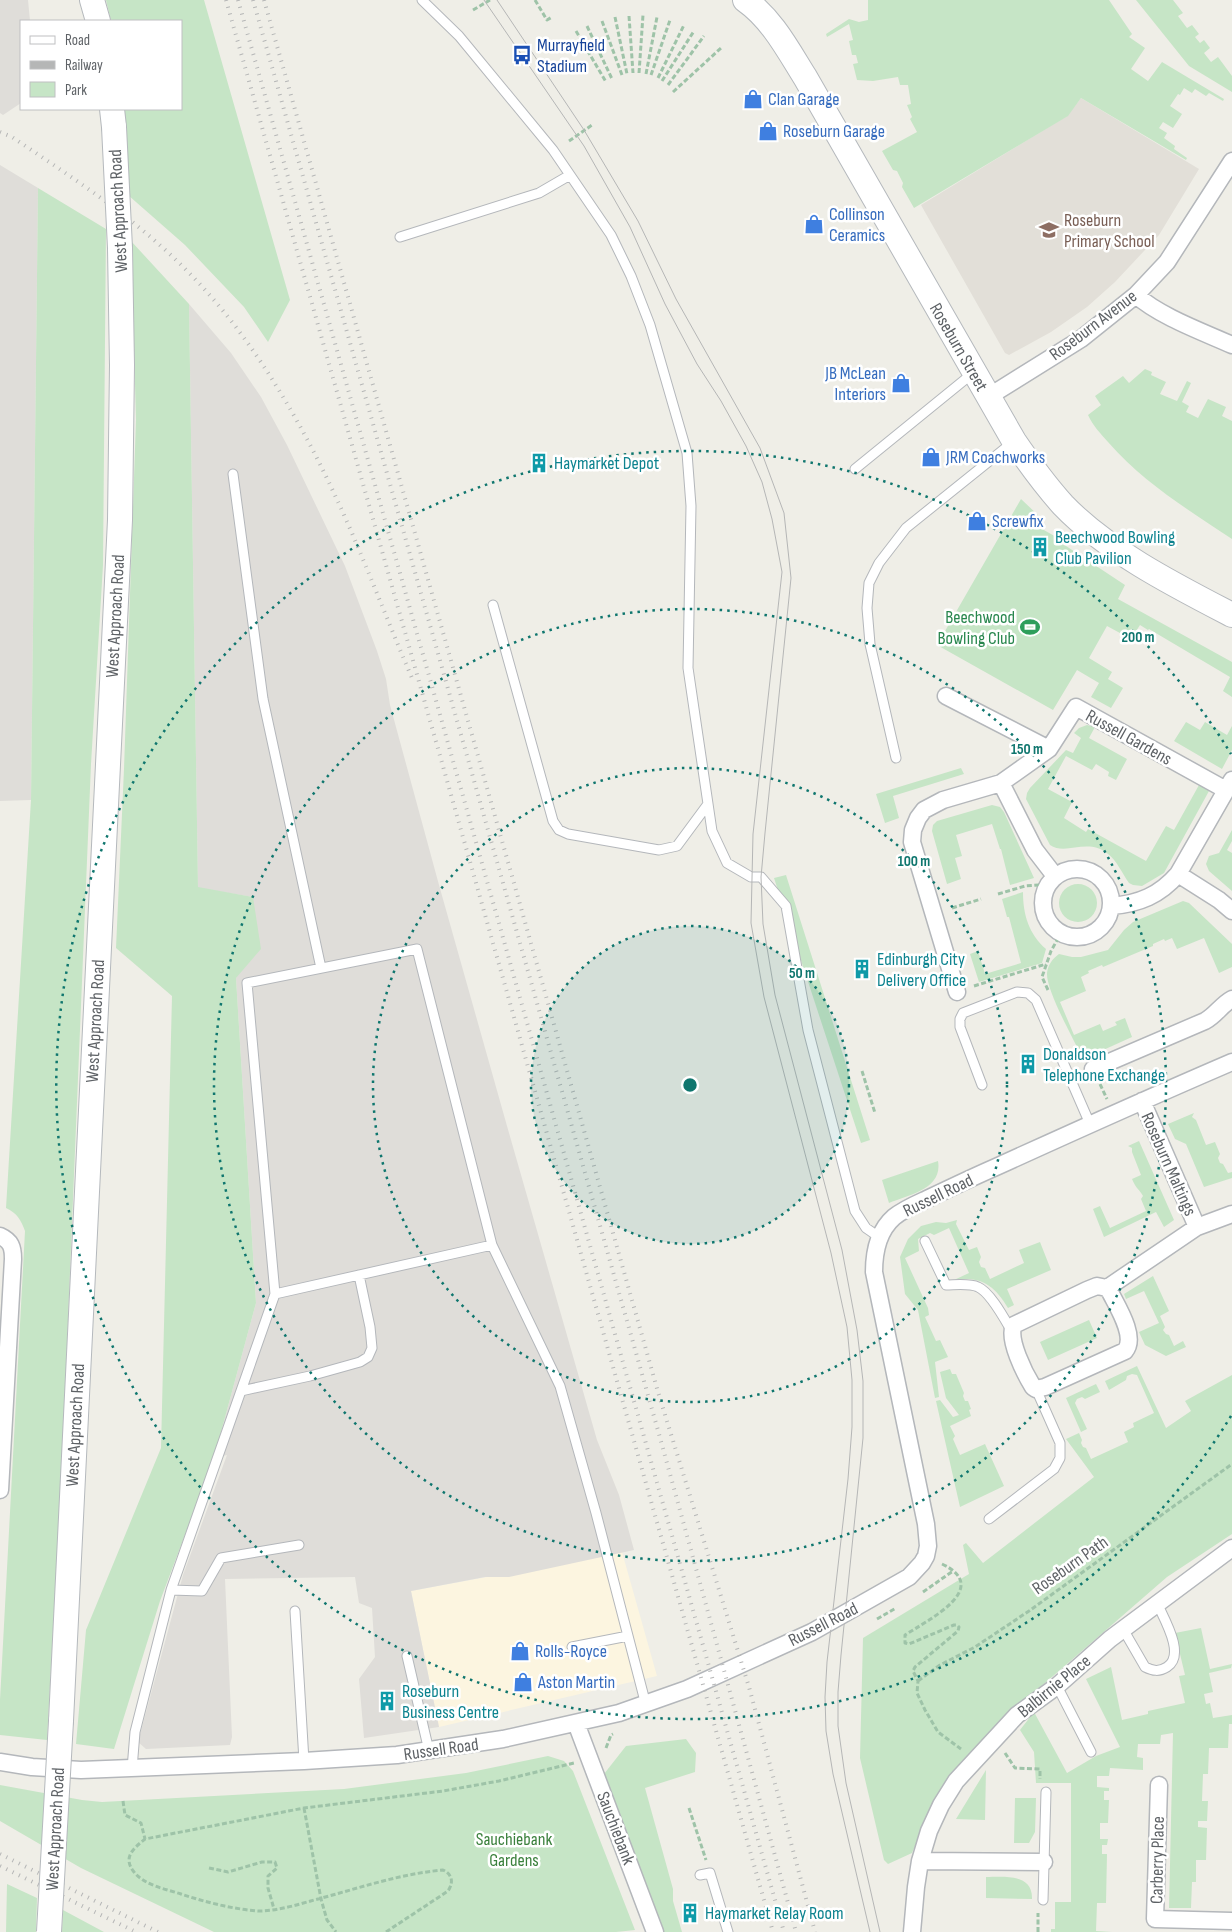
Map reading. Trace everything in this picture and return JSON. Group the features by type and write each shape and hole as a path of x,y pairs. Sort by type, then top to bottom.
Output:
{"street":[{"path":"92,0 98,20"},
{"name":"Roseburn Street","path":"758,4 804,77 1014,441 1050,490 1080,521 1123,553 1232,615"},
{"name":"West Approach Road","path":"49,1932 120,520 122,365 120,248 113,118"},
{"name":"Roseburn Avenue","path":"988,397 1081,339 1136,295 1167,262 1232,161"},
{"path":"1136,295 1163,313 1232,345"},
{"path":"946,696 1048,749"},
{"name":"Russell Gardens","path":"957,992 912,842 913,830 918,818 924,810 933,804 1001,783 1048,749 1076,707 1229,785 1178,874 1165,888 1143,900 1125,905 1111,906"},
{"path":"1001,783 1052,880"},
{"path":"1080,868 1093,872 1103,881 1110,892 1111,906 1108,918 1096,931 1078,937 1061,933 1052,926 1044,913 1043,898 1052,880 1060,873 1073,869 1080,868"},
{"path":"1178,874 1219,900 1232,911"},
{"path":"1093,1069 1205,1021 1232,1000"},
{"name":"Russell Road","path":"0,1762 81,1770 132,1769 397,1755 503,1739 646,1705 687,1689 834,1620 909,1577 922,1563 928,1546 926,1524 874,1272 874,1261 879,1237 894,1218 905,1210 1090,1124 1232,1062"},
{"name":"Roseburn Maltings","path":"1142,1101 1197,1227"},
{"name":"Roseburn Maltings","path":"1011,1330 1019,1321 1087,1290 1097,1286 1107,1288 1197,1227 1232,1214"},
{"path":"0,1236 8,1239 13,1248 13,1259 0,1490"},
{"path":"1011,1330 1012,1341 1031,1384 1036,1389 1045,1387 1125,1351 1128,1347 1130,1336 1107,1288"},
{"name":"Balbirnie Place","path":"912,1932 920,1861 929,1831 941,1805 956,1780 1017,1715 1057,1686 1123,1629 1232,1548"},
{"name":"Sauchiebank","path":"576,1723 655,1932"},
{"name":"Carberry Place","path":"1159,1785 1155,1919 1232,1921"},
{"path":"920,1861 1044,1862"}],"lane":[{"path":"422,0 459,36 553,150 611,235 631,276 650,325 686,453 691,506 688,668 712,831 727,863 751,877 761,877 786,906 808,1030 855,1211 866,1228 879,1237"},
{"path":"400,236 539,193 570,175"},
{"path":"855,469 974,372"},
{"path":"896,758 871,651 867,619 866,596 868,583 879,563 906,528 1014,441"},
{"path":"233,474 262,699 320,968"},
{"path":"493,605 553,821 559,830 568,834 659,850 677,846 708,804"},
{"path":"132,1769 135,1732 177,1570 275,1294 247,983 417,948 492,1245 560,1386 596,1513 646,1705"},
{"path":"982,1085 960,1027 962,1015 1017,992 1028,992 1036,1000 1090,1124"},
{"path":"926,1241 946,1285 979,1287 987,1295 1011,1330"},
{"path":"275,1294 492,1245"},
{"path":"241,1391 310,1376 360,1362 368,1356 372,1348 370,1327 359,1275"},
{"path":"989,1519 1054,1469 1060,1458 1060,1443 1036,1389"},
{"path":"171,1590 202,1591 221,1558 299,1545"},
{"path":"1123,1629 1145,1667 1160,1671 1170,1665 1175,1655 1174,1645 1157,1603"},
{"path":"295,1610 304,1761"},
{"path":"572,1647 628,1636"},
{"path":"407,1656 429,1751"},
{"path":"1057,1686 1091,1752"},
{"path":"1043,1900 1046,1792"},
{"path":"700,1875 710,1873 728,1932"}],"path":[{"path":"474,10 490,0"},
{"path":"535,0 547,20 552,17"},
{"path":"639,73 643,15"},
{"path":"629,16 633,73"},
{"path":"615,17 627,74"},
{"path":"646,74 657,17"},
{"path":"651,75 670,20"},
{"path":"602,21 622,75"},
{"path":"658,78 684,25"},
{"path":"587,26 612,79"},
{"path":"662,81 694,30"},
{"path":"576,31 606,82"},
{"path":"668,85 704,36"},
{"path":"673,92 721,48"},
{"path":"569,141 592,125"},
{"path":"998,894 1052,880"},
{"path":"934,914 980,900"},
{"path":"1049,994 1042,976 1061,933"},
{"path":"957,992 1046,964"},
{"path":"1093,1069 1114,1114"},
{"path":"862,1071 875,1113"},
{"name":"Roseburn Path","path":"918,1681 940,1665 975,1647 1029,1611 1232,1464"},
{"path":"926,1556 946,1566 960,1576 962,1584 961,1593 949,1606 905,1635 905,1643 909,1644 954,1625 959,1627 958,1631 915,1666 913,1670 918,1681 917,1693 938,1732 975,1760"},
{"path":"1005,1752 1015,1768 1040,1769 1040,1792 1046,1792"},
{"path":"386,1932 448,1891 452,1880 448,1873 443,1870 402,1876 321,1899 274,1910 259,1911 197,1900 159,1887 138,1878 130,1868 128,1859 132,1850 145,1839 304,1808 443,1792 499,1781 589,1759"},
{"path":"122,1801 125,1815 141,1822 145,1839"},
{"path":"304,1808 321,1899 327,1920 336,1932"},
{"path":"689,1808 710,1873"},
{"path":"209,1868 228,1872 247,1865 275,1862 278,1868 268,1876 268,1888 274,1910"}],"shaded area":[{"path":"0,0 28,0 30,20 20,20 20,104 3,115 0,113"},
{"name":"Roseburn Primary School","path":"1081,98 1199,169 1159,235 1115,282 1087,307 1051,332 1009,355 1005,353 921,205 1067,116"},
{"path":"0,165 38,188 31,800 0,801"},
{"path":"189,304 231,353 261,397 287,445 345,566 377,651 386,679 390,705 439,885 507,1126 597,1440 619,1495 634,1550 509,1577 485,1577 411,1591 439,1727 364,1738 359,1679 375,1657 372,1608 359,1603 355,1577 225,1579 232,1737 230,1745 146,1749 138,1742 183,1575 227,1455 214,1458 256,1303 236,978 253,897 198,888"},
{"path":"622,1552 657,1676 439,1727 411,1591"}],"green space":[{"path":"106,0 204,0 290,300 268,342 244,307 185,245 128,195 122,110 182,110 182,20 111,20"},
{"path":"868,0 1109,0 1132,34 1129,37 1145,48 1131,69 1148,81 1162,62 1224,99 1223,101 1209,93 1206,96 1195,89 1192,93 1184,88 1170,106 1182,114 1173,128 1163,122 1159,128 1167,133 1164,138 1175,146 1174,149 1187,158 1186,160 1081,98 1068,116 914,208 902,187 903,183 897,171 893,170 882,151 917,132 910,119 912,117 907,105 911,104 908,85 900,85 898,77 873,81 857,80 853,64 858,63 856,55 852,55 849,41 853,40 849,24 827,37 826,34 849,19 859,22 868,20"},
{"path":"1136,0 1173,0 1183,13 1178,16 1187,28 1192,25 1199,34 1195,37 1200,43 1204,40 1210,48 1204,53 1211,62 1218,57 1232,76 1232,92 1189,66"},
{"path":"38,188 106,229 103,565 91,764 62,1465 47,1740 0,1735 0,1700 25,1231 18,1217 6,1208 31,800"},
{"path":"131,241 189,304 198,887 253,897 261,949 236,978 256,1303 214,1458 160,1601 114,1749 76,1744 86,1630 161,1448 172,996 116,948 136,420"},
{"path":"1145,369 1152,372 1151,375 1166,382 1160,394 1177,401 1187,381 1191,383 1182,402 1189,406 1186,412 1198,418 1208,399 1226,407 1222,416 1232,421 1232,539 1151,483 1122,457 1097,430 1090,419 1088,415 1101,405 1095,396 1123,376 1129,383"},
{"path":"1021,499 1040,517 1035,525 1058,538 1057,540 1125,585 1118,599 1232,662 1232,697 1223,691 1230,677 1140,625 1131,639 1107,626 1089,658 1112,672 1108,679 1123,688 1111,708 1091,697 1099,683 1077,670 1053,710 937,645"},
{"path":"1186,722 1200,730 1205,722 1227,735 1232,726 1232,750 1222,769 1174,741"},
{"path":"1087,725 1095,727 1089,738 1127,759 1116,780 1108,776 1109,772 1096,764 1092,770 1066,756 1048,789 1072,802 1064,818 1086,832 1088,829 1146,861 1166,826 1174,830 1199,785 1209,791 1164,873 1142,886 1129,883 1114,860 1100,849 1085,847 1063,849 1050,845 1026,799 1030,788 1066,750 1073,753 1081,738 1074,733 1079,728"},
{"path":"961,768 964,774 893,796 899,818 885,823 876,794"},
{"path":"992,805 1000,807 1004,812 1034,878 1010,885 1001,849 992,824 956,835 962,856 955,858 961,879 947,884 932,831 933,825 937,821"},
{"path":"1232,830 1232,841 1227,850 1232,853 1232,891 1209,871 1206,864 1209,856 1219,853"},
{"path":"786,875 870,1140 861,1143 774,878"},
{"path":"1078,884 1092,889 1097,903 1092,917 1078,922 1064,917 1059,903 1064,889"},
{"path":"1023,892 1028,924 1035,937 1046,949 1042,963 979,982 970,954 978,951 985,974 1021,963 1009,917 1007,917 1002,899"},
{"path":"1183,901 1189,903 1232,944 1232,967 1219,973 1204,938 1177,949 1172,938 1165,941 1164,939 1153,944 1153,946 1103,967 1102,965 1088,971 1089,973 1081,977 1086,991 1060,1002 1074,1035 1100,1024 1103,1031 1117,1025 1115,1022 1125,1018 1132,1037 1090,1056 1080,1053 1060,1013 1048,981 1047,973 1051,962 1059,954 1081,957 1108,950 1133,922"},
{"path":"1194,1113 1192,1117 1196,1120 1206,1145 1215,1142 1220,1154 1218,1158 1220,1163 1223,1164 1228,1173 1232,1172 1232,1178 1204,1187 1186,1144 1175,1139 1168,1124"},
{"path":"1139,1141 1174,1220 1164,1227 1156,1212 1104,1237 1093,1209 1100,1206 1110,1228 1146,1211 1141,1199 1143,1196 1132,1179 1141,1175 1132,1148 1128,1146"},
{"path":"938,1161 938,1171 935,1178 923,1190 889,1203 882,1180"},
{"path":"957,1220 956,1224 969,1250 977,1247 981,1257 979,1262 981,1267 985,1268 990,1279 1024,1263 1019,1250 1040,1242 1051,1270 1007,1289 1014,1305 1008,1308 997,1293 986,1284 972,1279 954,1280 969,1273 949,1228 934,1235 930,1233 918,1239 919,1251 905,1258 928,1308 929,1315 925,1317 936,1341 940,1340 948,1357 935,1362 939,1397 935,1398 918,1310 905,1294 900,1257 908,1239 921,1226"},
{"path":"1153,1276 1169,1311 1160,1316 1165,1327 1163,1330 1169,1335 1174,1346 1183,1341 1186,1347 1166,1356 1145,1345 1139,1332 1159,1323 1144,1291 1126,1299 1124,1294"},
{"path":"1089,1320 1097,1338 1048,1360 1040,1342"},
{"path":"1137,1366 1166,1428 1191,1411 1185,1401 1232,1375 1232,1534 1167,1577 999,1723 957,1767 938,1793 912,1853 888,1864 884,1860 860,1758 863,1638 969,1574 963,1545 966,1543 983,1563 1094,1477 1066,1439 1079,1433 1082,1440 1081,1443 1086,1448 1091,1459 1128,1442 1124,1432 1134,1427 1133,1423 1154,1413 1137,1375 1127,1376 1126,1380 1109,1390 1105,1381"},
{"path":"950,1369 952,1374 956,1374 964,1393 965,1401 968,1401 971,1409 969,1410 971,1416 950,1426 960,1455 985,1444 1004,1486 960,1507 936,1401 940,1400 953,1417 959,1415 946,1398 940,1372"},
{"path":"1096,1384 1100,1392 1085,1399 1082,1397 1077,1399 1075,1403 1087,1429 1081,1432 1066,1398"},
{"path":"1201,1628 1210,1669 1232,1664 1231,1668 1209,1673 1213,1692 1204,1694 1206,1704 1210,1703 1213,1718 1232,1715 1232,1724 1229,1724 1228,1748 1209,1748 1208,1774 1203,1774 1202,1801 1208,1801 1207,1821 1198,1821 1198,1827 1207,1828 1206,1860 1196,1860 1196,1882 1192,1882 1191,1908 1169,1908 1173,1733 1161,1735 1160,1744 1138,1744 1137,1757 1143,1758 1143,1770 1110,1768 1109,1776 1097,1776 1097,1787 1109,1788 1109,1791 1104,1791 1104,1800 1109,1800 1108,1823 1100,1823 1100,1839 1108,1839 1107,1845 1102,1845 1102,1854 1107,1854 1106,1903 1097,1903 1096,1931 1112,1932 1051,1932 1051,1929 1055,1929 1055,1902 1071,1902 1071,1783 1036,1783 1034,1752 1020,1730 1034,1712 1067,1773 1096,1756 1120,1747 1086,1679 1111,1667 1122,1720 1148,1714 1148,1711 1185,1703 1179,1676 1185,1675 1175,1633"},
{"path":"686,1739 696,1753 695,1772 645,1788 673,1889 673,1901 682,1932 661,1932 604,1774 626,1746"},
{"name":"Sauchiebank Gardens","path":"548,1756 564,1761 573,1771 635,1930 616,1932 214,1932 81,1868 0,1821 0,1785 102,1802 344,1789 466,1773"},
{"path":"986,1770 985,1820 956,1819"},
{"path":"1015,1798 1036,1798 1035,1832 1029,1843 1014,1843"},
{"path":"986,1877 1009,1877 1023,1881 1031,1891 1032,1899 986,1898"},
{"path":"7,1884 37,1898 36,1932 6,1932"},
{"path":"63,1910 104,1932 62,1932"}],"tram line":[{"path":"484,0 584,146 630,227 665,304 697,364 721,401 746,446 762,482 772,519 782,572 753,834 751,923 764,997 831,1253 847,1327 852,1380 852,1427 848,1479 827,1662 826,1731 833,1774 870,1932"},
{"path":"497,0 584,130 638,221 676,299 760,448 784,513 791,578 761,877 763,924 775,995 842,1250 857,1330 863,1381 863,1438 841,1655 838,1726 846,1783 880,1932"}],"railway":[{"path":"226,0 773,1932"},
{"path":"238,0 784,1932"},
{"path":"253,0 657,1427 796,1932"},
{"path":"264,0 658,1392 749,1687 815,1932"},
{"path":"0,132 12,137 84,186 152,238 194,278 244,338 288,404 325,474 357,545 412,678"},
{"path":"0,1854 158,1932"},
{"path":"0,1866 136,1932"}],"place":[{"name":"Murrayfield Stadium","path":"522,55"},
{"name":"Clan Garage","path":"753,99"},
{"name":"Roseburn Garage","path":"768,131"},
{"name":"Collinson Ceramics","path":"814,224"},
{"name":"Roseburn Primary School","path":"1049,230"},
{"name":"JB McLean Interiors","path":"901,383"},
{"name":"JRM Coachworks","path":"931,457"},
{"name":"Haymarket Depot","path":"539,463"},
{"name":"Screwfix","path":"977,521"},
{"name":"Beechwood Bowling Club Pavilion","path":"1040,547"},
{"name":"Beechwood Bowling Club","path":"1030,627"},
{"name":"Edinburgh City Delivery Office","path":"862,969"},
{"name":"Donaldson Telephone Exchange","path":"1028,1064"},
{"name":"Rolls-Royce","path":"520,1651"},
{"name":"Aston Martin","path":"523,1682"},
{"name":"Roseburn Business Centre","path":"387,1701"},
{"name":"Haymarket Relay Room","path":"690,1913"}]}
